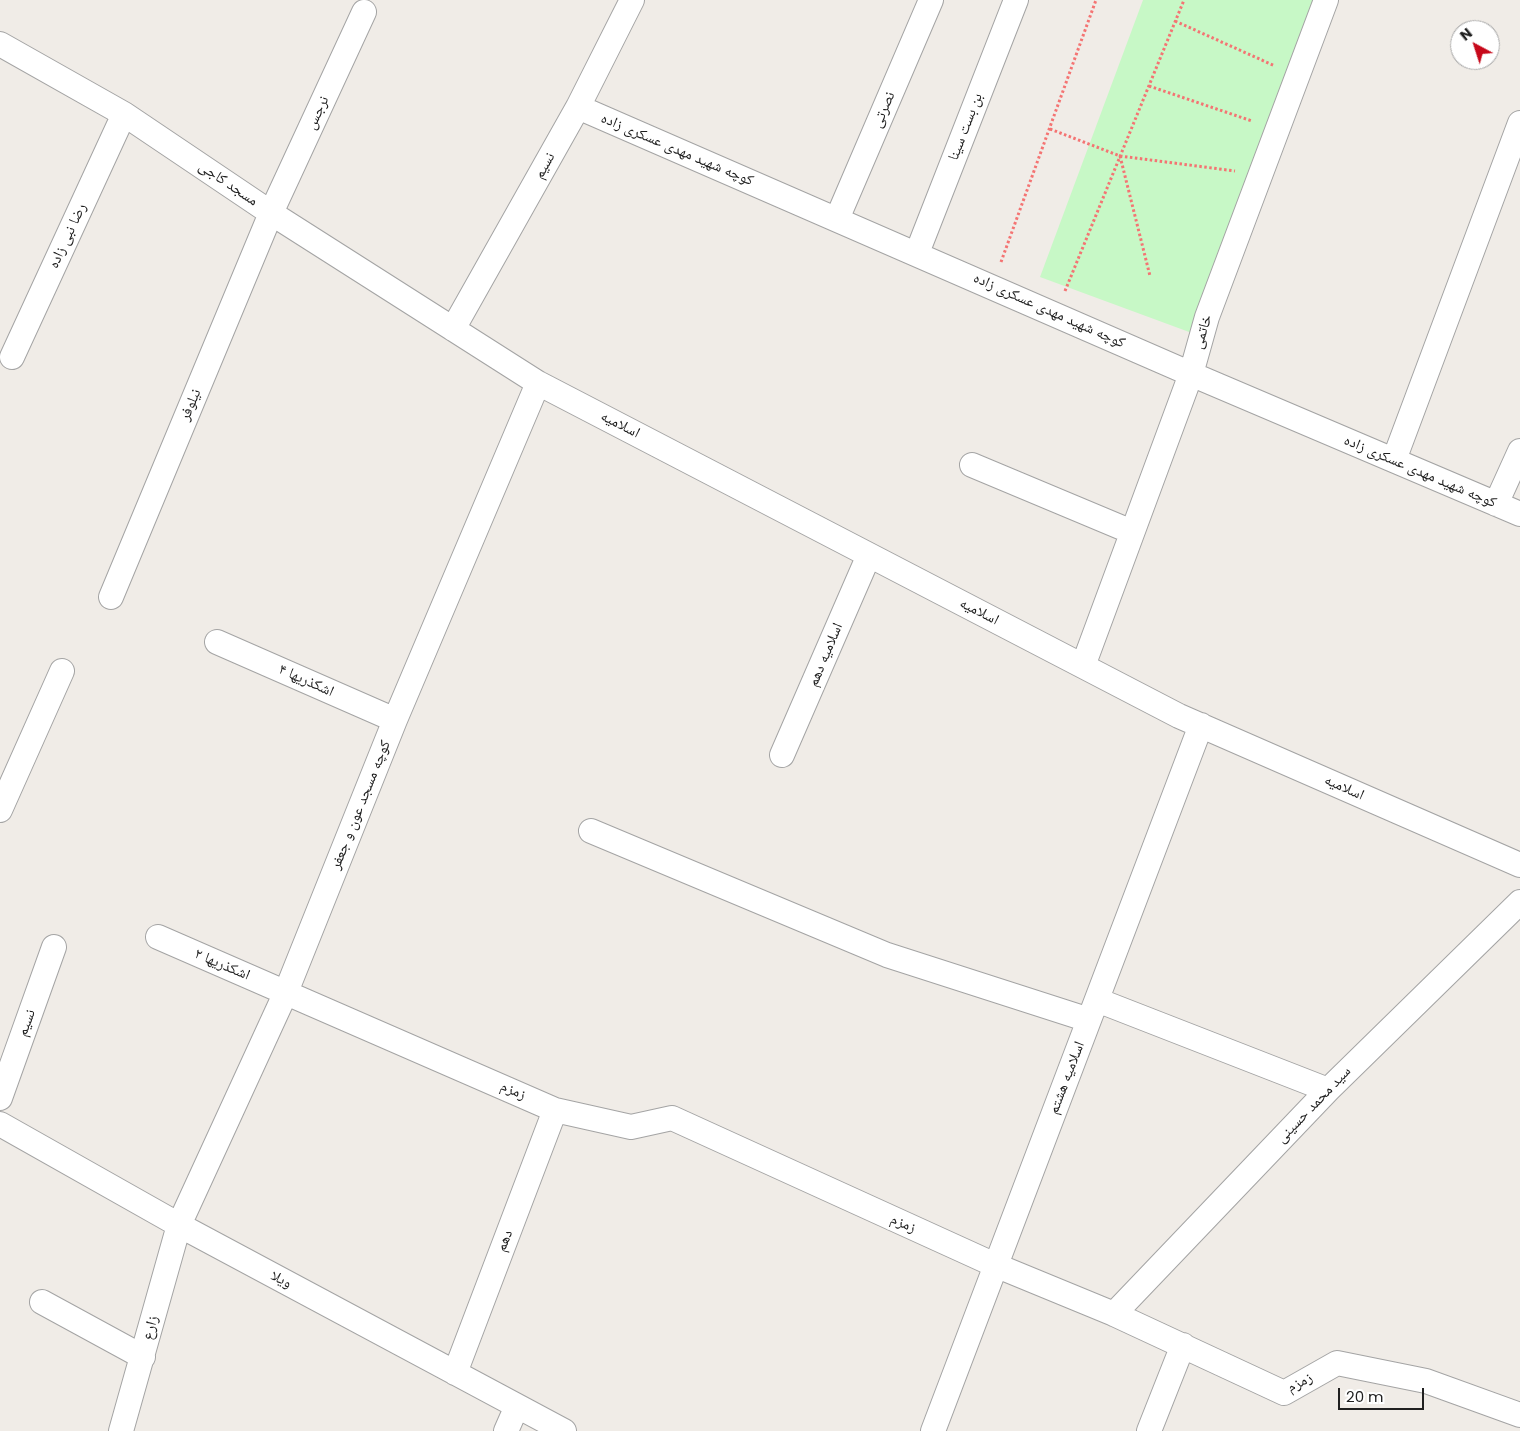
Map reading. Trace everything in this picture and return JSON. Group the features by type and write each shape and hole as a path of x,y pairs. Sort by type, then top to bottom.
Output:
{"street":[{"name":"نسیم","path":"453,329 578,107 632,0"},
{"name":"نصرتی","path":"837,219 931,0"},
{"name":"بن بست سینا","path":"917,253 1016,0"},
{"name":"خاتمی","path":"1083,666 1191,374 1207,317 1326,0"},
{"name":"نرجس","path":"272,213 364,12"},
{"name":"مسجد کاجی","path":"0,44 124,114 272,213 453,329"},
{"name":"کوچه شهید مهدی عسکری زاده","path":"578,107 993,286 1191,374 1520,514"},
{"name":"رضا نبی زاده","path":"12,357 124,114"},
{"path":"1394,460 1520,123"},
{"name":"نیلوفر","path":"111,597 272,213"},
{"name":"اسلامیه","path":"453,329 538,383 1083,666 1201,725 1520,865"},
{"name":"کوچه مسجد عون و جعفر","path":"180,1225 286,992 395,720 538,383"},
{"path":"1496,504 1520,451"},
{"path":"972,465 1132,532"},
{"name":"اسلامیه دهم","path":"782,755 869,555"},
{"name":"اشکذریها ۴","path":"217,642 395,720"},
{"path":"0,810 62,671"},
{"name":"اسلامیه هشتم","path":"932,1431 1201,725"},
{"path":"591,831 887,955 1093,1010 1328,1090"},
{"name":"سید محمد حسینی","path":"1114,1314 1328,1090 1520,902"},
{"name":"اشکذریها ۲","path":"158,937 286,992"},
{"name":"نسیم","path":"0,1098 54,947"},
{"name":"زمزم","path":"286,992 556,1110 630,1127 672,1118 995,1266 1114,1314 1284,1393 1337,1363 1426,1381 1516,1420"},
{"name":"دهم","path":"455,1373 556,1110"},
{"name":"ویلا","path":"0,1124 180,1225 564,1431"},
{"name":"زارع","path":"121,1431 180,1225"},
{"path":"42,1302 143,1357"},
{"path":"1149,1431 1183,1345"},
{"path":"506,1431 516,1406"}],"path":[{"path":"993,286 1096,0"},
{"path":"1055,314 1184,0"},
{"path":"1175,21 1297,76"},
{"path":"1149,86 1277,130"},
{"path":"1050,130 1120,156 1260,175"},
{"path":"1120,156 1150,276"}],"green space":[{"path":"1143,0 1326,0 1200,336 1040,277"}]}
